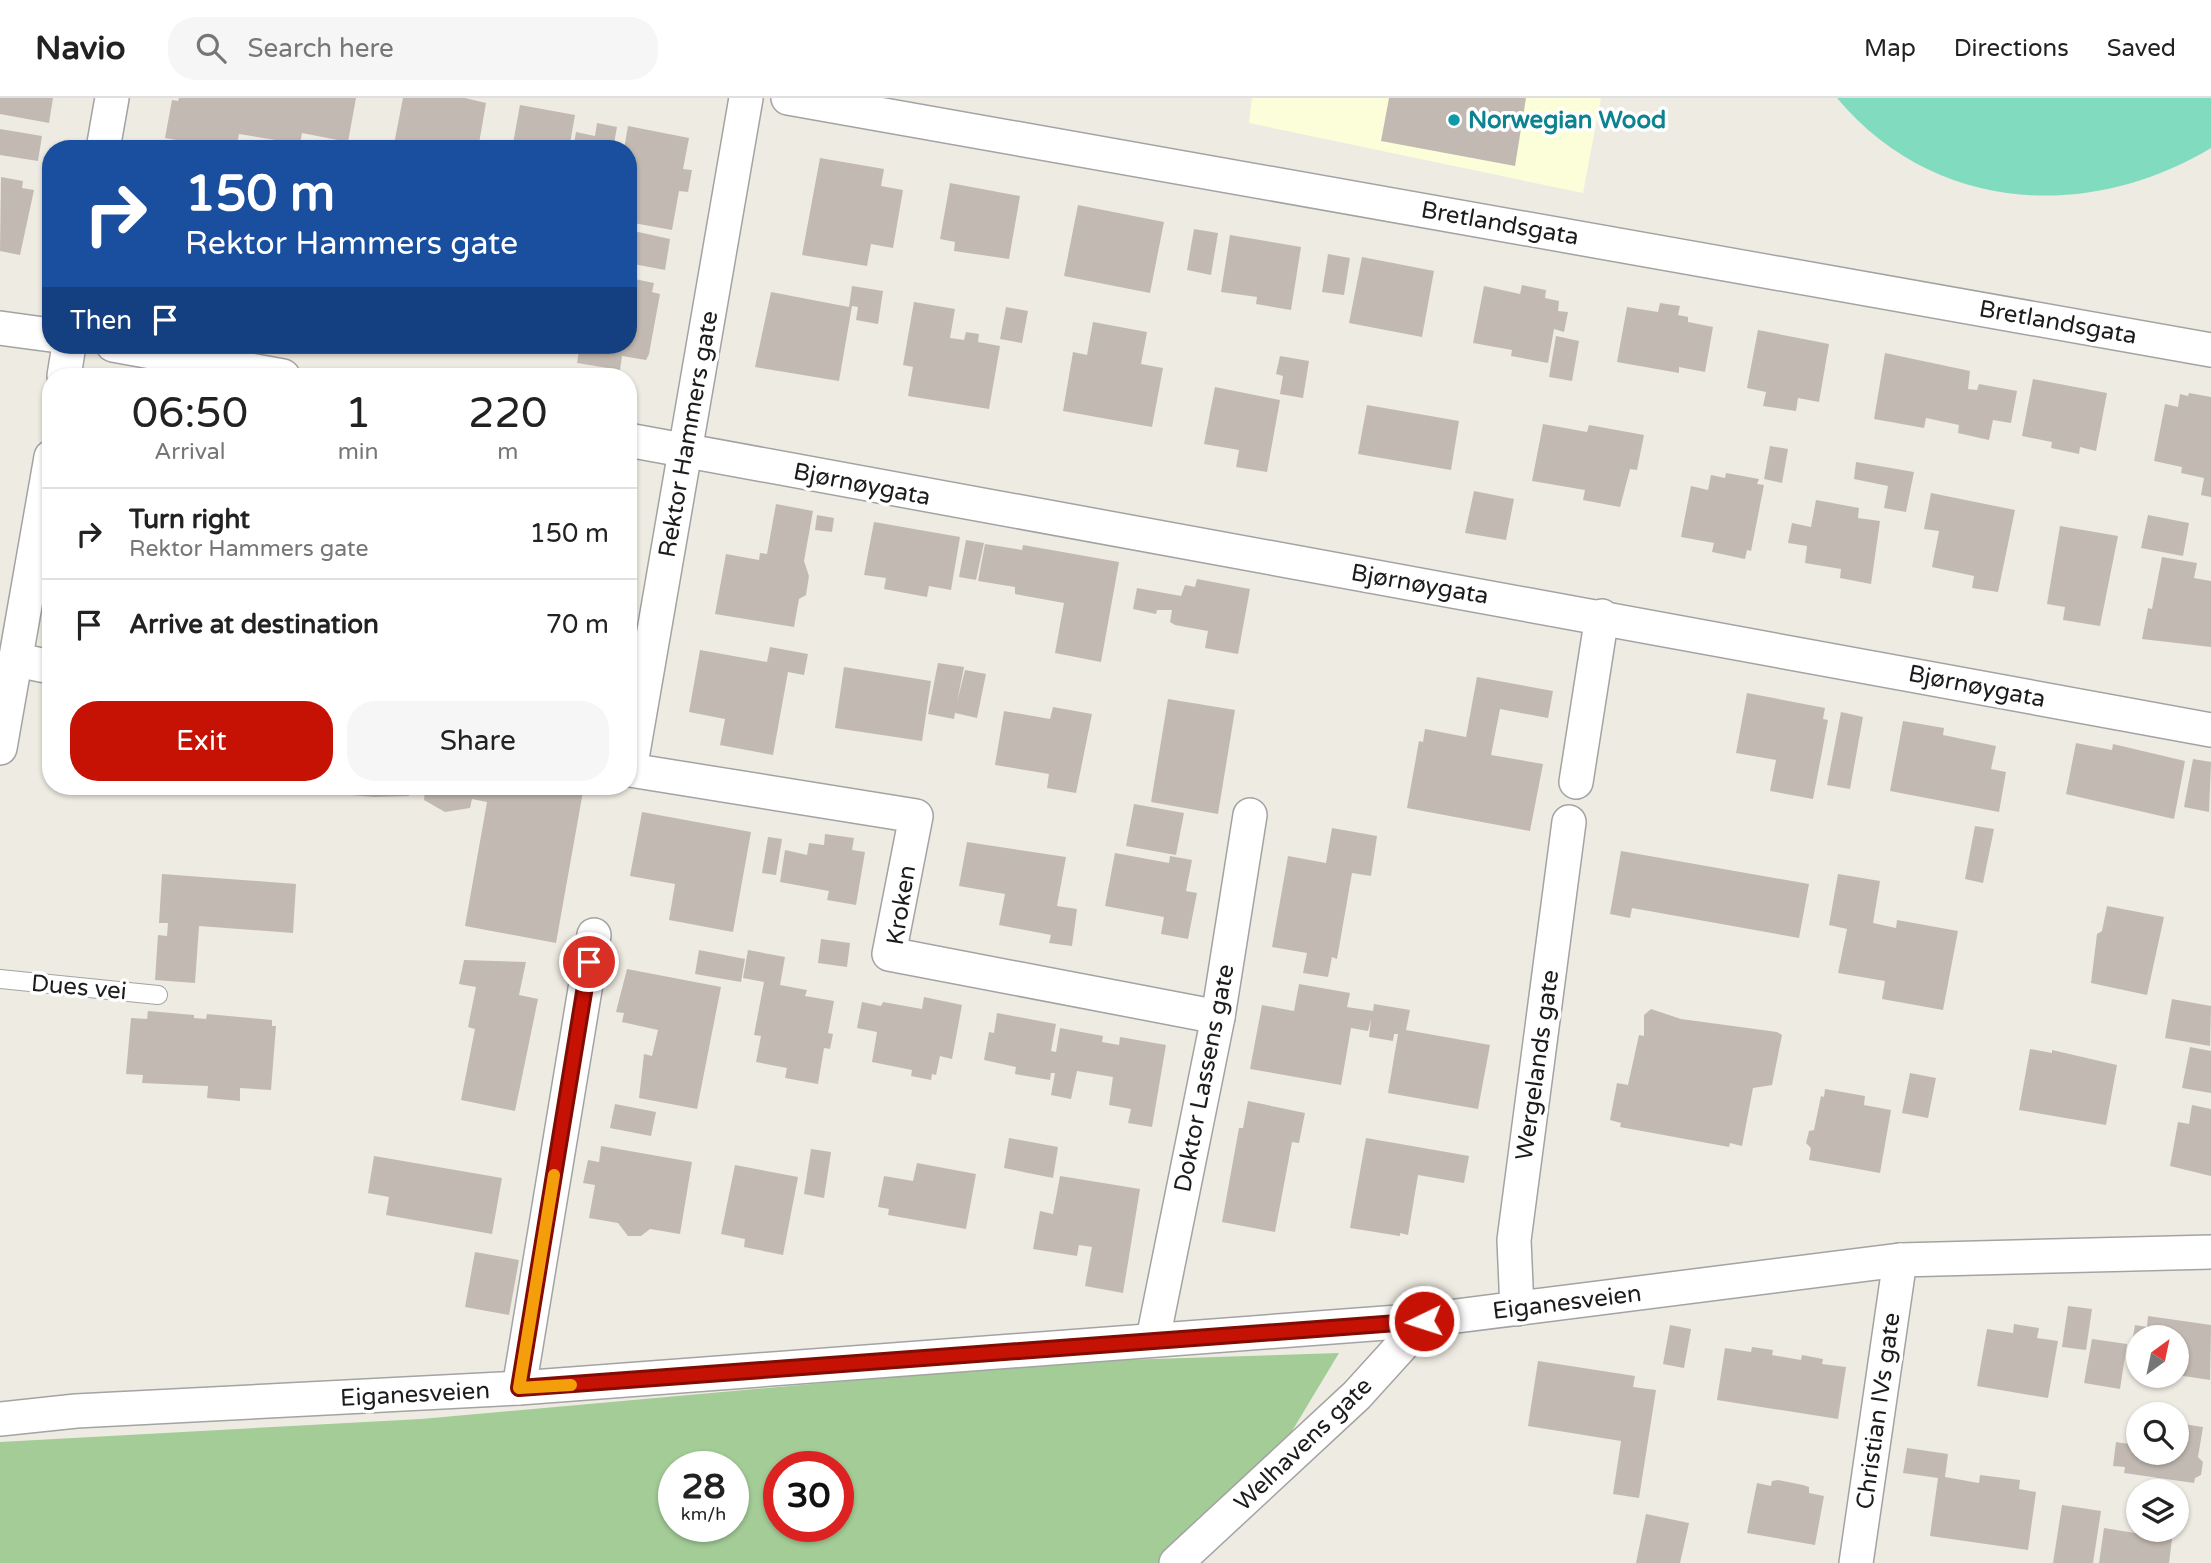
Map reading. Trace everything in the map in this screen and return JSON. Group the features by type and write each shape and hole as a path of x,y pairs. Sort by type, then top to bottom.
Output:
{"street":[{"path":"105,140 112,98"},
{"name":"Rektor Hammers gate","path":"637,723 746,98"},
{"name":"Bretlandsgata","path":"788,98 2211,349"},
{"path":"0,328 42,334"},
{"path":"162,354 239,368"},
{"name":"Bjørnøygata","path":"637,442 2211,730"},
{"path":"1,736 17,660 42,511"},
{"path":"1576,782 1602,617"},
{"path":"17,660 42,665"},
{"name":"Kroken","path":"637,771 916,816 889,954 1218,1017"},
{"name":"Doktor Lassens gate","path":"1153,1339 1218,1017 1250,815"},
{"name":"Wergelands gate","path":"1517,1309 1514,1240 1569,822"},
{"path":"519,1388 594,935"},
{"name":"Eiganesveien","path":"0,1419 76,1411 519,1388 1424,1321 1900,1260 2211,1252"},
{"name":"Christian IVs gate","path":"1856,1563 1900,1260"},
{"name":"Welhavens gate","path":"1176,1563 1357,1395 1424,1321"}],"lane":[{"name":"Dues vei","path":"0,979 158,995"}],"shaded area":[{"path":"1252,98 1601,98 1583,193 1249,123"}],"green space":[{"path":"1837,98 2211,98 2211,148 2164,172 2114,188 2064,195 2014,194 1965,184 1919,165 1876,136"},
{"path":"1339,1353 1280,1451 1158,1563 0,1563 0,1442 421,1419 1058,1362"}],"building":[{"path":"0,98 53,98 49,123 0,114"},
{"path":"179,98 356,98 348,140 302,133 301,140 276,140 239,134 238,140 165,138 172,100 178,101"},
{"path":"403,98 465,98 486,103 480,140 395,140"},
{"name":"Norwegian Wood","path":"1389,98 1526,98 1515,166 1381,141"},
{"path":"520,105 575,115 571,140 514,140"},
{"path":"597,123 617,127 615,140 575,140 576,132 595,136"},
{"path":"628,126 689,138 683,169 692,170 688,192 679,191 672,230 637,224 637,140 626,140"},
{"path":"0,129 42,136 38,161 0,155"},
{"path":"820,158 884,169 881,186 903,190 893,248 871,244 867,266 802,255"},
{"path":"1,177 23,181 22,188 34,190 20,255 0,251"},
{"path":"950,183 1020,196 1009,259 954,251 955,242 940,239"},
{"path":"1078,205 1164,222 1150,293 1064,276"},
{"path":"1194,229 1218,233 1211,275 1187,270"},
{"path":"637,232 670,239 665,270 637,265"},
{"path":"1230,235 1301,247 1291,310 1256,304 1257,297 1221,292"},
{"path":"1328,254 1350,258 1344,295 1322,292"},
{"path":"1362,257 1434,271 1422,337 1349,323"},
{"path":"637,279 654,283 652,292 660,294 646,360 622,356 620,368 577,363 578,354 637,354"},
{"path":"1522,285 1546,290 1545,298 1559,301 1558,311 1568,312 1564,332 1554,329 1548,363 1511,356 1512,350 1473,343 1484,286 1520,294"},
{"path":"852,286 883,291 878,324 856,320 858,307 852,306 839,381 755,367 771,292 849,307"},
{"path":"914,302 955,309 950,338 964,340 966,332 979,334 978,342 1000,346 989,409 908,396 913,367 903,365"},
{"path":"1660,303 1680,306 1678,315 1688,317 1688,322 1713,327 1705,372 1679,367 1679,373 1617,362 1627,307 1658,312"},
{"path":"1006,307 1028,311 1022,343 1000,339"},
{"path":"1093,322 1147,332 1141,364 1163,368 1152,427 1063,411 1073,352 1087,355"},
{"path":"1758,330 1829,344 1819,402 1798,398 1796,411 1763,406 1766,392 1747,388"},
{"path":"1556,336 1579,341 1572,381 1549,377"},
{"path":"1885,353 1970,371 1968,389 1977,390 1979,384 2017,391 2011,423 1993,420 1989,440 1958,433 1959,425 1926,418 1924,428 1874,419"},
{"path":"1280,356 1309,361 1303,398 1280,394 1283,376 1276,374"},
{"path":"2033,379 2107,393 2096,451 2080,447 2079,454 2051,448 2052,442 2022,436"},
{"path":"1215,387 1280,400 1267,472 1236,467 1239,450 1204,444"},
{"path":"2189,393 2211,397 2211,497 2201,495 2204,478 2181,473 2182,467 2154,461 2165,404 2178,407 2180,394 2188,396"},
{"path":"1367,405 1459,421 1451,470 1358,454"},
{"path":"1543,424 1587,432 1589,425 1644,435 1637,470 1630,469 1620,507 1583,500 1585,490 1532,481"},
{"path":"1770,446 1788,449 1782,483 1764,479"},
{"path":"1856,462 1914,472 1906,512 1884,508 1888,486 1854,479"},
{"path":"1726,473 1759,479 1757,484 1764,485 1751,551 1747,550 1745,559 1712,552 1714,543 1681,537 1691,486 1708,490 1711,475 1725,478"},
{"path":"1474,491 1514,499 1506,540 1465,533"},
{"path":"1931,493 2015,510 1998,592 1972,588 1974,576 1932,567 1939,531 1924,529"},
{"path":"1816,500 1859,508 1858,518 1880,521 1871,584 1840,578 1841,569 1805,563 1807,546 1788,543 1792,523 1811,527"},
{"path":"776,504 813,511 804,561 809,576 806,595 799,599 794,627 715,614 726,554 759,560 760,553 767,554"},
{"path":"817,515 834,518 832,532 815,530"},
{"path":"2148,515 2189,523 2183,556 2141,548"},
{"path":"874,522 960,537 951,590 929,586 927,597 884,589 886,578 864,575"},
{"path":"2060,526 2118,536 2100,626 2063,620 2065,607 2047,604"},
{"path":"966,540 984,543 976,580 959,577"},
{"path":"985,544 1022,550 1023,545 1119,562 1101,662 1055,653 1064,603 1015,594 1015,587 978,581"},
{"path":"2162,557 2197,563 2194,578 2211,581 2211,647 2142,639 2148,608 2152,609"},
{"path":"1197,579 1250,589 1238,654 1205,648 1208,631 1175,625 1170,622 1172,610 1157,610 1156,614 1133,609 1137,588 1181,596 1185,585 1195,587"},
{"path":"770,647 808,654 804,675 788,672 773,755 720,745 725,719 689,712 700,650 767,662"},
{"path":"938,663 964,667 957,702 965,670 986,674 977,718 955,713 954,719 928,714"},
{"path":"844,667 931,681 922,741 835,728"},
{"path":"1477,677 1553,691 1548,718 1500,709 1491,755 1543,764 1530,831 1407,808 1419,741 1423,742 1425,729 1466,737"},
{"path":"1747,693 1825,708 1823,719 1828,720 1813,799 1770,791 1776,760 1736,753"},
{"path":"1168,699 1235,710 1218,814 1151,802"},
{"path":"1053,707 1092,714 1076,793 1047,788 1049,774 995,765 1004,711 1050,719"},
{"path":"1841,712 1863,717 1850,789 1827,785"},
{"path":"1903,721 1944,728 1943,735 1996,746 1991,769 2006,772 1999,812 1890,791"},
{"path":"2076,743 2112,750 2113,744 2185,761 2174,819 2066,794"},
{"path":"2193,759 2211,762 2209,812 2184,807"},
{"path":"350,795 409,795 409,796"},
{"path":"424,795 582,795 556,943 465,926 487,802 472,799 470,808 445,812 424,800"},
{"path":"1134,804 1184,813 1176,855 1126,846"},
{"path":"642,812 751,832 733,932 669,920 675,884 630,876"},
{"path":"1975,826 1994,829 1983,883 1965,879"},
{"path":"1332,828 1377,836 1371,876 1352,873 1337,959 1332,957 1328,977 1303,973 1307,953 1272,947 1288,856 1326,863"},
{"path":"825,834 854,838 852,850 865,852 856,905 827,900 829,891 780,882 785,850 807,855 809,843 824,845"},
{"path":"768,837 782,839 776,875 762,873"},
{"path":"967,842 1066,857 1057,906 1077,909 1072,946 1049,943 1051,935 999,925 1005,894 959,886"},
{"path":"1621,851 1809,884 1799,938 1632,908 1630,918 1610,914"},
{"path":"1115,853 1169,863 1170,856 1192,860 1186,891 1197,893 1188,939 1161,934 1164,917 1105,906"},
{"path":"162,874 296,884 293,933 199,926 195,983 155,980 158,935 167,936 168,923 159,923"},
{"path":"1838,874 1880,881 1873,923 1896,928 1897,920 1958,931 1943,1010 1882,999 1885,981 1838,973 1847,929 1829,925"},
{"path":"2107,906 2164,917 2147,995 2091,983 2097,934 2102,931"},
{"path":"821,939 850,943 847,967 818,963"},
{"path":"699,950 745,959 741,982 695,974"},
{"path":"748,950 785,957 780,985 807,990 805,996 834,1001 828,1033 833,1034 830,1049 824,1048 818,1084 785,1078 787,1068 756,1062 761,1036 754,1035 764,982 743,978"},
{"path":"464,960 526,962 519,995 538,999 515,1111 461,1100 475,1029 468,1027 476,987 459,984"},
{"path":"627,969 721,987 697,1109 639,1098 644,1054 652,1056 658,1030 622,1022 624,1013 616,1012"},
{"path":"1299,984 1350,993 1347,1007 1373,1011 1374,1004 1410,1010 1406,1030 1490,1045 1478,1109 1388,1093 1398,1034 1394,1034 1393,1041 1369,1037 1371,1019 1368,1031 1351,1028 1341,1085 1250,1069 1262,1005 1294,1011"},
{"path":"924,997 962,1005 952,1059 940,1056 936,1075 932,1074 931,1080 911,1076 912,1070 872,1062 877,1032 857,1028 862,1002 881,1006 883,1002 922,1009"},
{"path":"2172,999 2211,1006 2210,1046 2165,1038"},
{"path":"1651,1009 1681,1019 1777,1032 1782,1035 1772,1085 1753,1088 1742,1146 1730,1143 1729,1147 1620,1127 1621,1123 1610,1120 1617,1083 1628,1085 1639,1035 1644,1036 1644,1015"},
{"path":"148,1011 194,1015 194,1018 206,1019 207,1014 272,1020 272,1026 276,1026 271,1090 240,1088 240,1101 207,1098 208,1086 142,1083 143,1075 126,1074 131,1018 147,1019"},
{"path":"997,1013 1056,1024 1051,1051 1056,1052 1060,1028 1103,1036 1102,1042 1119,1045 1120,1037 1166,1045 1152,1127 1128,1123 1131,1109 1109,1105 1113,1077 1077,1071 1071,1099 1051,1095 1055,1073 1051,1073 1050,1080 1015,1074 1016,1067 984,1060 989,1032 994,1033"},
{"path":"2190,1047 2211,1051 2211,1093 2182,1088"},
{"path":"2030,1049 2052,1053 2052,1050 2117,1065 2106,1125 2019,1110"},
{"path":"1910,1073 1936,1078 1928,1118 1902,1113"},
{"path":"1825,1089 1865,1096 1864,1105 1891,1110 1880,1173 1809,1160 1811,1148 1806,1143 1809,1131 1814,1130"},
{"path":"1248,1101 1305,1113 1299,1143 1292,1142 1275,1232 1222,1222 1239,1128 1243,1128"},
{"path":"615,1104 656,1112 651,1136 610,1128"},
{"path":"2192,1105 2211,1109 2211,1176 2170,1166 2178,1122 2189,1124"},
{"path":"1009,1138 1058,1147 1053,1178 1004,1168"},
{"path":"1366,1138 1469,1156 1464,1183 1418,1175 1408,1235 1350,1228"},
{"path":"601,1146 692,1162 680,1234 650,1229 641,1236 628,1236 618,1223 589,1218 595,1185 583,1183 588,1160 599,1162"},
{"path":"811,1149 831,1152 824,1198 804,1194"},
{"path":"374,1156 502,1178 492,1234 386,1215 389,1197 368,1193"},
{"path":"917,1163 976,1174 966,1229 888,1215 889,1209 878,1207 884,1176 913,1181"},
{"path":"735,1165 798,1177 783,1255 744,1247 745,1239 721,1234"},
{"path":"1060,1176 1140,1189 1123,1293 1085,1286 1092,1247 1079,1245 1077,1256 1033,1249 1040,1211 1053,1214"},
{"path":"475,1252 519,1260 509,1315 465,1307"},
{"path":"2068,1306 2092,1309 2086,1350 2062,1347"},
{"path":"2148,1316 2211,1325 2210,1380 2189,1377 2189,1325 2147,1325"},
{"path":"2014,1324 2039,1328 2037,1338 2058,1341 2048,1398 1977,1386 1987,1329 2013,1333"},
{"path":"1670,1325 1691,1329 1684,1368 1663,1364"},
{"path":"2092,1339 2126,1344 2120,1389 2084,1383"},
{"path":"1752,1347 1773,1350 1772,1355 1801,1360 1802,1355 1823,1359 1822,1364 1846,1367 1838,1419 1717,1400 1725,1348 1751,1352"},
{"path":"1538,1361 1635,1376 1633,1387 1656,1390 1639,1498 1613,1494 1621,1441 1528,1426"},
{"path":"2189,1425 2203,1427 2198,1457 2203,1462 2201,1475 2195,1478 2194,1483 2189,1482 2189,1479 2166,1479 2124,1473 2125,1467 2113,1466 2116,1442 2126,1444 2126,1465 2189,1465"},
{"path":"1907,1448 1948,1454 1945,1477 1979,1483 1980,1475 2020,1480 2019,1489 2036,1492 2028,1550 1930,1536 1938,1478 1903,1473"},
{"path":"1772,1481 1809,1487 1809,1493 1824,1496 1815,1545 1747,1533 1757,1483 1771,1486"},
{"path":"2062,1505 2101,1511 2093,1563 2053,1563"},
{"path":"1646,1514 1689,1523 1680,1563 1636,1563"},
{"path":"2104,1528 2126,1532 2126,1542 2172,1542 2169,1563 2099,1563"}],"slow traffic":[{"path":"554,1175 519,1388 571,1385"}],"place":[{"name":"Norwegian Wood","path":"1454,120"}],"route":[{"path":"589,962 519,1388 1424,1321"}]}
